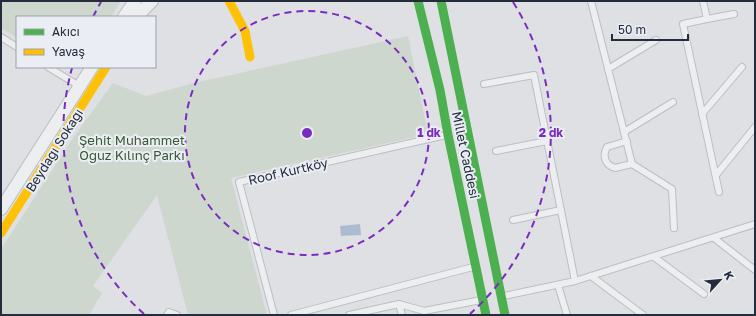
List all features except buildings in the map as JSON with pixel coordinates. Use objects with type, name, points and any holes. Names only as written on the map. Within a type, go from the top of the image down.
[{"type":"main road","points":[[229,1],[244,31],[250,57]]},
{"type":"main road","name":"Millet Caddesi","points":[[418,1],[440,90],[486,315]]},
{"type":"main road","name":"Millet Caddesi","points":[[446,2],[504,315]]},
{"type":"main road","name":"Beydağı Sokağı","points":[[1,233],[19,206],[85,90],[105,68]]},
{"type":"street","points":[[125,16],[135,1]]},
{"type":"street","points":[[139,16],[152,1]]},
{"type":"street","name":"Beydağı Sokağı","points":[[3,202],[85,90],[92,68]]},
{"type":"lane","points":[[591,1],[632,164],[672,189],[674,228]]},
{"type":"lane","points":[[703,1],[707,19]]},
{"type":"lane","points":[[719,192],[683,24],[734,14]]},
{"type":"lane","points":[[1,37],[16,46]]},
{"type":"lane","points":[[608,69],[656,40]]},
{"type":"lane","points":[[702,114],[742,67]]},
{"type":"lane","points":[[50,68],[85,90]]},
{"type":"lane","points":[[484,84],[534,75],[576,281]]},
{"type":"lane","points":[[624,132],[673,102]]},
{"type":"lane","points":[[716,175],[755,127]]},
{"type":"lane","name":"Roof Kurtköy","points":[[274,315],[239,182],[448,135]]},
{"type":"lane","points":[[626,140],[607,147],[604,155],[608,165],[614,168],[632,164]]},
{"type":"lane","points":[[496,151],[547,141]]},
{"type":"lane","points":[[3,202],[19,206]]},
{"type":"lane","points":[[513,220],[561,210]]},
{"type":"lane","points":[[501,297],[576,281],[755,224]]},
{"type":"lane","points":[[714,238],[755,270]]},
{"type":"lane","points":[[654,256],[704,294]]},
{"type":"lane","points":[[291,315],[476,266]]},
{"type":"lane","points":[[591,276],[643,315]]},
{"type":"lane","points":[[558,285],[567,315]]},
{"type":"lane","points":[[349,315],[399,304],[424,311],[483,299]]},
{"type":"lane","points":[[399,304],[402,315]]},
{"type":"lane","points":[[167,315],[169,312],[177,315]]},
{"type":"green space","points":[[1,1],[121,1],[112,16],[16,16],[16,37],[1,28]]},
{"type":"green space","name":"Şehit Muhammet Oğuz Kılınç Parkı","points":[[408,36],[428,134],[231,178],[267,315],[188,315],[157,195],[93,286],[102,293],[89,315],[1,315],[1,249],[75,135],[113,83],[146,96],[194,83]]},
{"type":"water","points":[[360,224],[361,235],[341,236],[340,226]]},
{"type":"traffic: fast","points":[[418,1],[440,90],[486,315]]},
{"type":"traffic: fast","points":[[441,1],[505,315]]},
{"type":"traffic: slow","points":[[229,1],[245,31],[250,57]]},
{"type":"traffic: slow","points":[[1,233],[105,68]]}]
